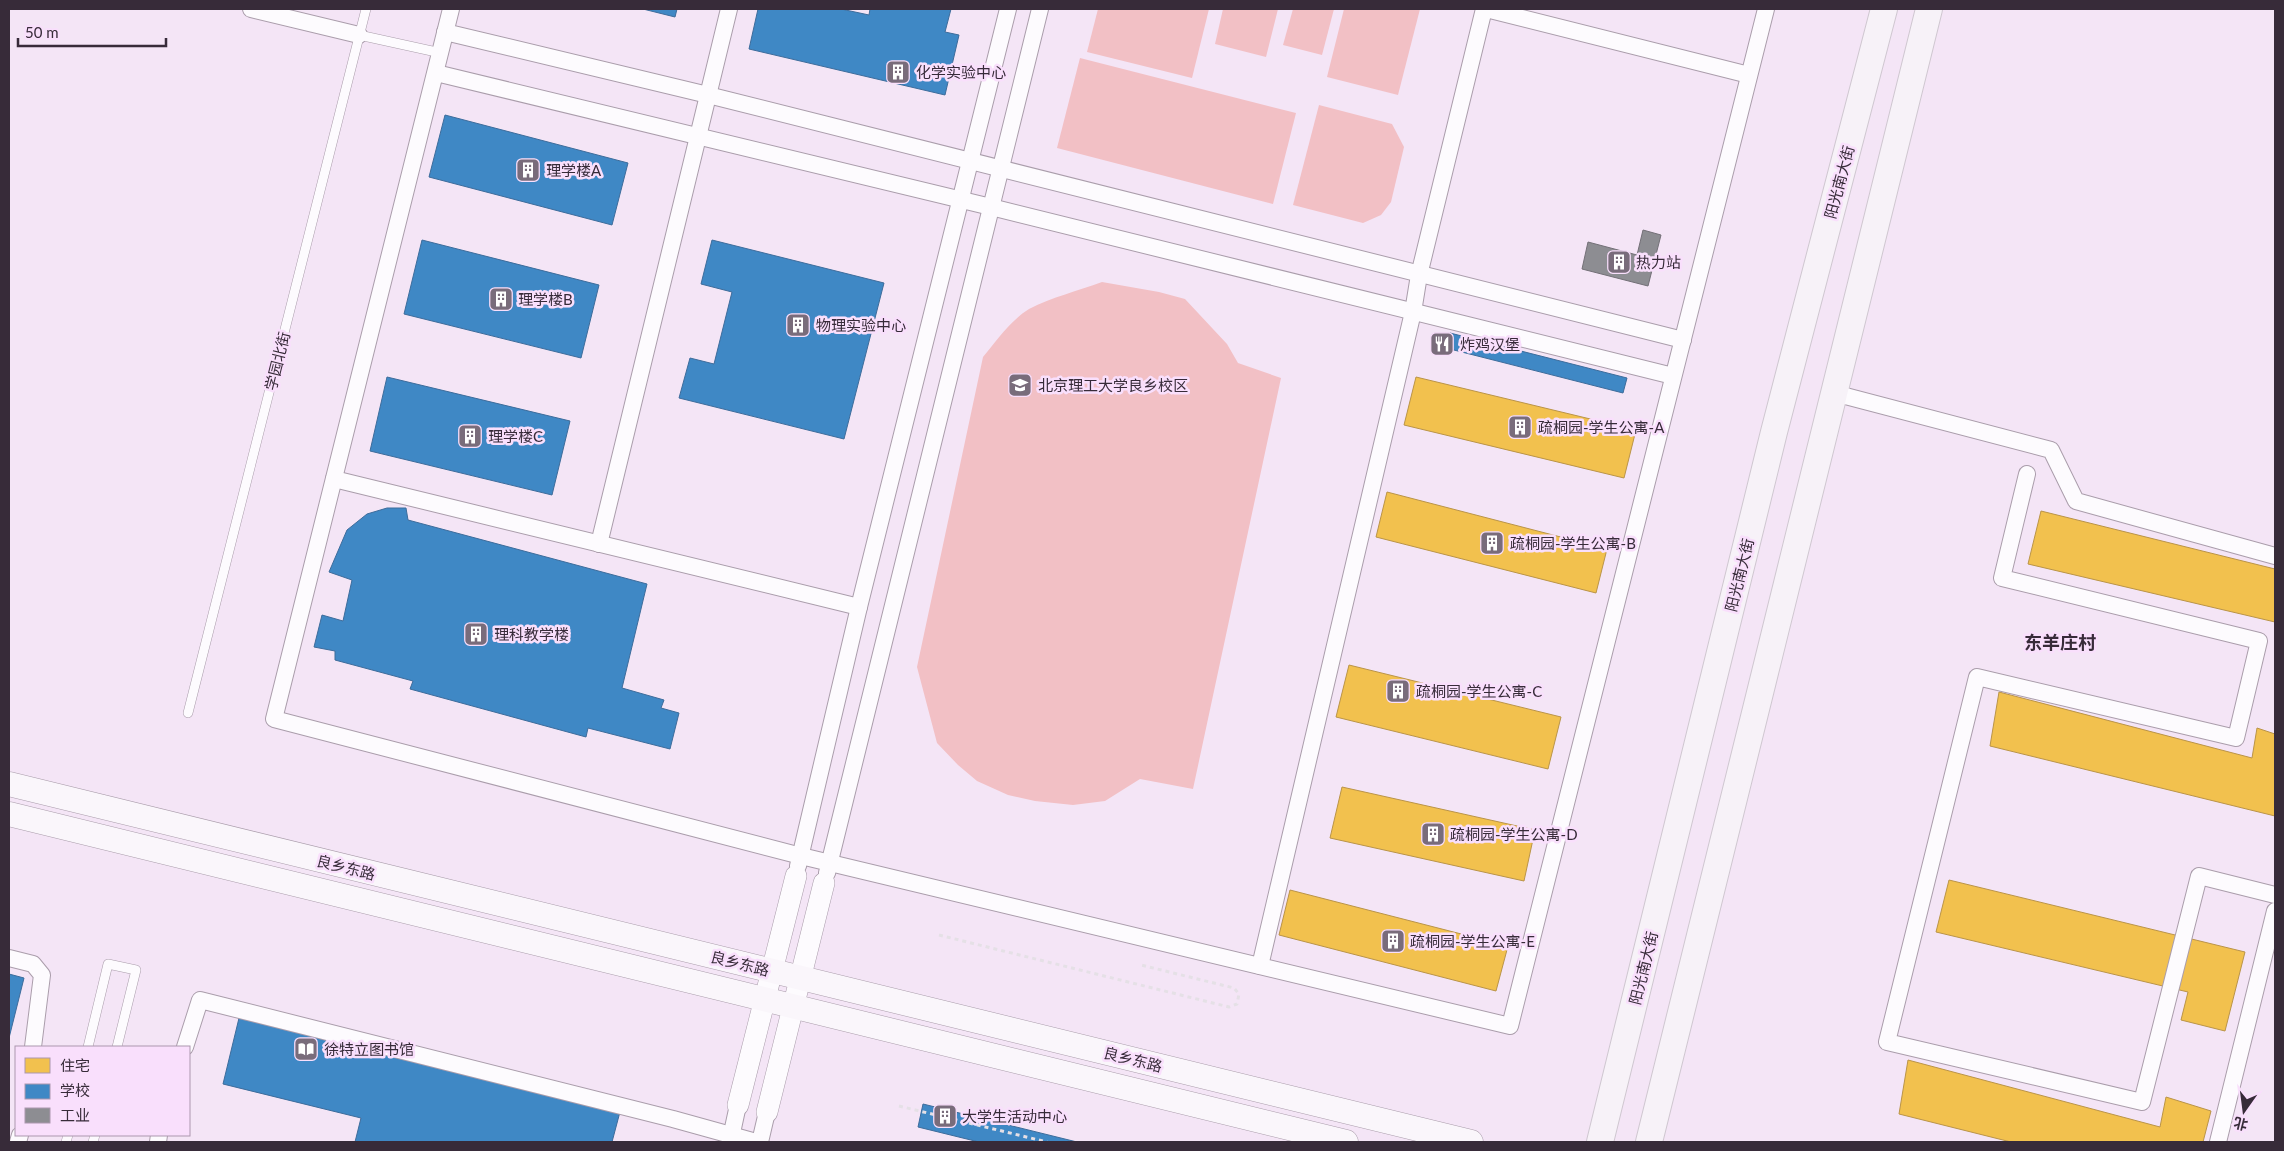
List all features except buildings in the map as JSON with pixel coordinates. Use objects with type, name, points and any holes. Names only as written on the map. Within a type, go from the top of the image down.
[{"type":"main road","name":"阳光南大街","points":[[1600,1142],[1774,432],[1884,9]]},
{"type":"main road","points":[[1649,1142],[1929,9]]},
{"type":"main road","name":"良乡东路","points":[[9,784],[1471,1142]]},
{"type":"main road","name":"良乡东路","points":[[9,814],[793,1008],[1346,1142]]},
{"type":"main road","points":[[155,850],[162,822]]},
{"type":"street","points":[[251,9],[296,14],[359,35]]},
{"type":"street","points":[[451,9],[274,719],[801,856],[1510,1026],[1766,9]]},
{"type":"street","points":[[599,544],[729,9]]},
{"type":"street","points":[[730,1139],[801,856],[859,608],[1008,9]]},
{"type":"street","points":[[760,1142],[1040,9]]},
{"type":"street","points":[[1260,966],[1413,312],[1419,274],[1485,9],[1749,75]]},
{"type":"street","points":[[445,32],[708,95],[1000,170],[1683,340]]},
{"type":"street","points":[[436,72],[960,199],[1673,376]]},
{"type":"street","points":[[1834,393],[2051,450],[2076,501],[2275,556]]},
{"type":"street","points":[[2027,474],[2002,578],[2259,641],[2236,738],[1977,677],[1887,1042],[2142,1102],[2199,876],[2275,895]]},
{"type":"street","points":[[334,479],[859,608]]},
{"type":"street","points":[[2218,1142],[2275,911]]},
{"type":"street","points":[[9,958],[33,964],[42,975],[33,1046]]},
{"type":"street","points":[[185,1046],[200,1000],[673,1119],[730,1139],[756,1142]]},
{"type":"lane","name":"学园北街","points":[[188,713],[366,9]]},
{"type":"lane","points":[[359,35],[441,53]]},
{"type":"lane","points":[[88,1046],[108,964],[136,970],[117,1046]]},
{"type":"path","points":[[939,935],[1230,1007],[1237,1004],[1240,994],[1234,988],[1141,965]]},
{"type":"path","points":[[900,1106],[1048,1142]]},
{"type":"shaded area","points":[[1098,9],[1209,9],[1192,78],[1087,52]]},
{"type":"shaded area","points":[[1223,9],[1278,9],[1266,57],[1215,44]]},
{"type":"shaded area","points":[[1293,9],[1334,9],[1322,55],[1283,45]]},
{"type":"shaded area","points":[[1344,9],[1420,9],[1398,95],[1327,77]]},
{"type":"shaded area","points":[[1080,58],[1296,113],[1273,204],[1057,148]]},
{"type":"shaded area","points":[[1319,105],[1392,124],[1404,147],[1391,202],[1381,215],[1363,223],[1293,205]]},
{"type":"shaded area","points":[[1102,282],[1159,292],[1185,299],[1227,344],[1238,363],[1281,378],[1193,789],[1140,779],[1105,801],[1073,805],[1035,801],[1008,795],[977,781],[958,765],[937,743],[917,667],[983,357],[1010,325],[1029,309]]},
{"type":"place","name":"化学实验中心","points":[[898,72]]},
{"type":"place","name":"理学楼A","points":[[528,170]]},
{"type":"place","name":"热力站","points":[[1619,262]]},
{"type":"place","name":"理学楼B","points":[[501,299]]},
{"type":"place","name":"物理实验中心","points":[[798,325]]},
{"type":"place","name":"炸鸡汉堡","points":[[1442,344]]},
{"type":"place","name":"北京理工大学良乡校区","points":[[1020,385]]},
{"type":"place","name":"疏桐园-学生公寓-A","points":[[1520,427]]},
{"type":"place","name":"理学楼C","points":[[470,436]]},
{"type":"place","name":"疏桐园-学生公寓-B","points":[[1492,543]]},
{"type":"place","name":"理科教学楼","points":[[476,634]]},
{"type":"place","name":"疏桐园-学生公寓-C","points":[[1398,691]]},
{"type":"place","name":"疏桐园-学生公寓-D","points":[[1433,834]]},
{"type":"place","name":"疏桐园-学生公寓-E","points":[[1393,941]]},
{"type":"place","name":"徐特立图书馆","points":[[306,1049]]},
{"type":"place","name":"大学生活动中心","points":[[945,1116]]},
{"type":"district","name":"东羊庄村","points":[[2060,642]]}]
